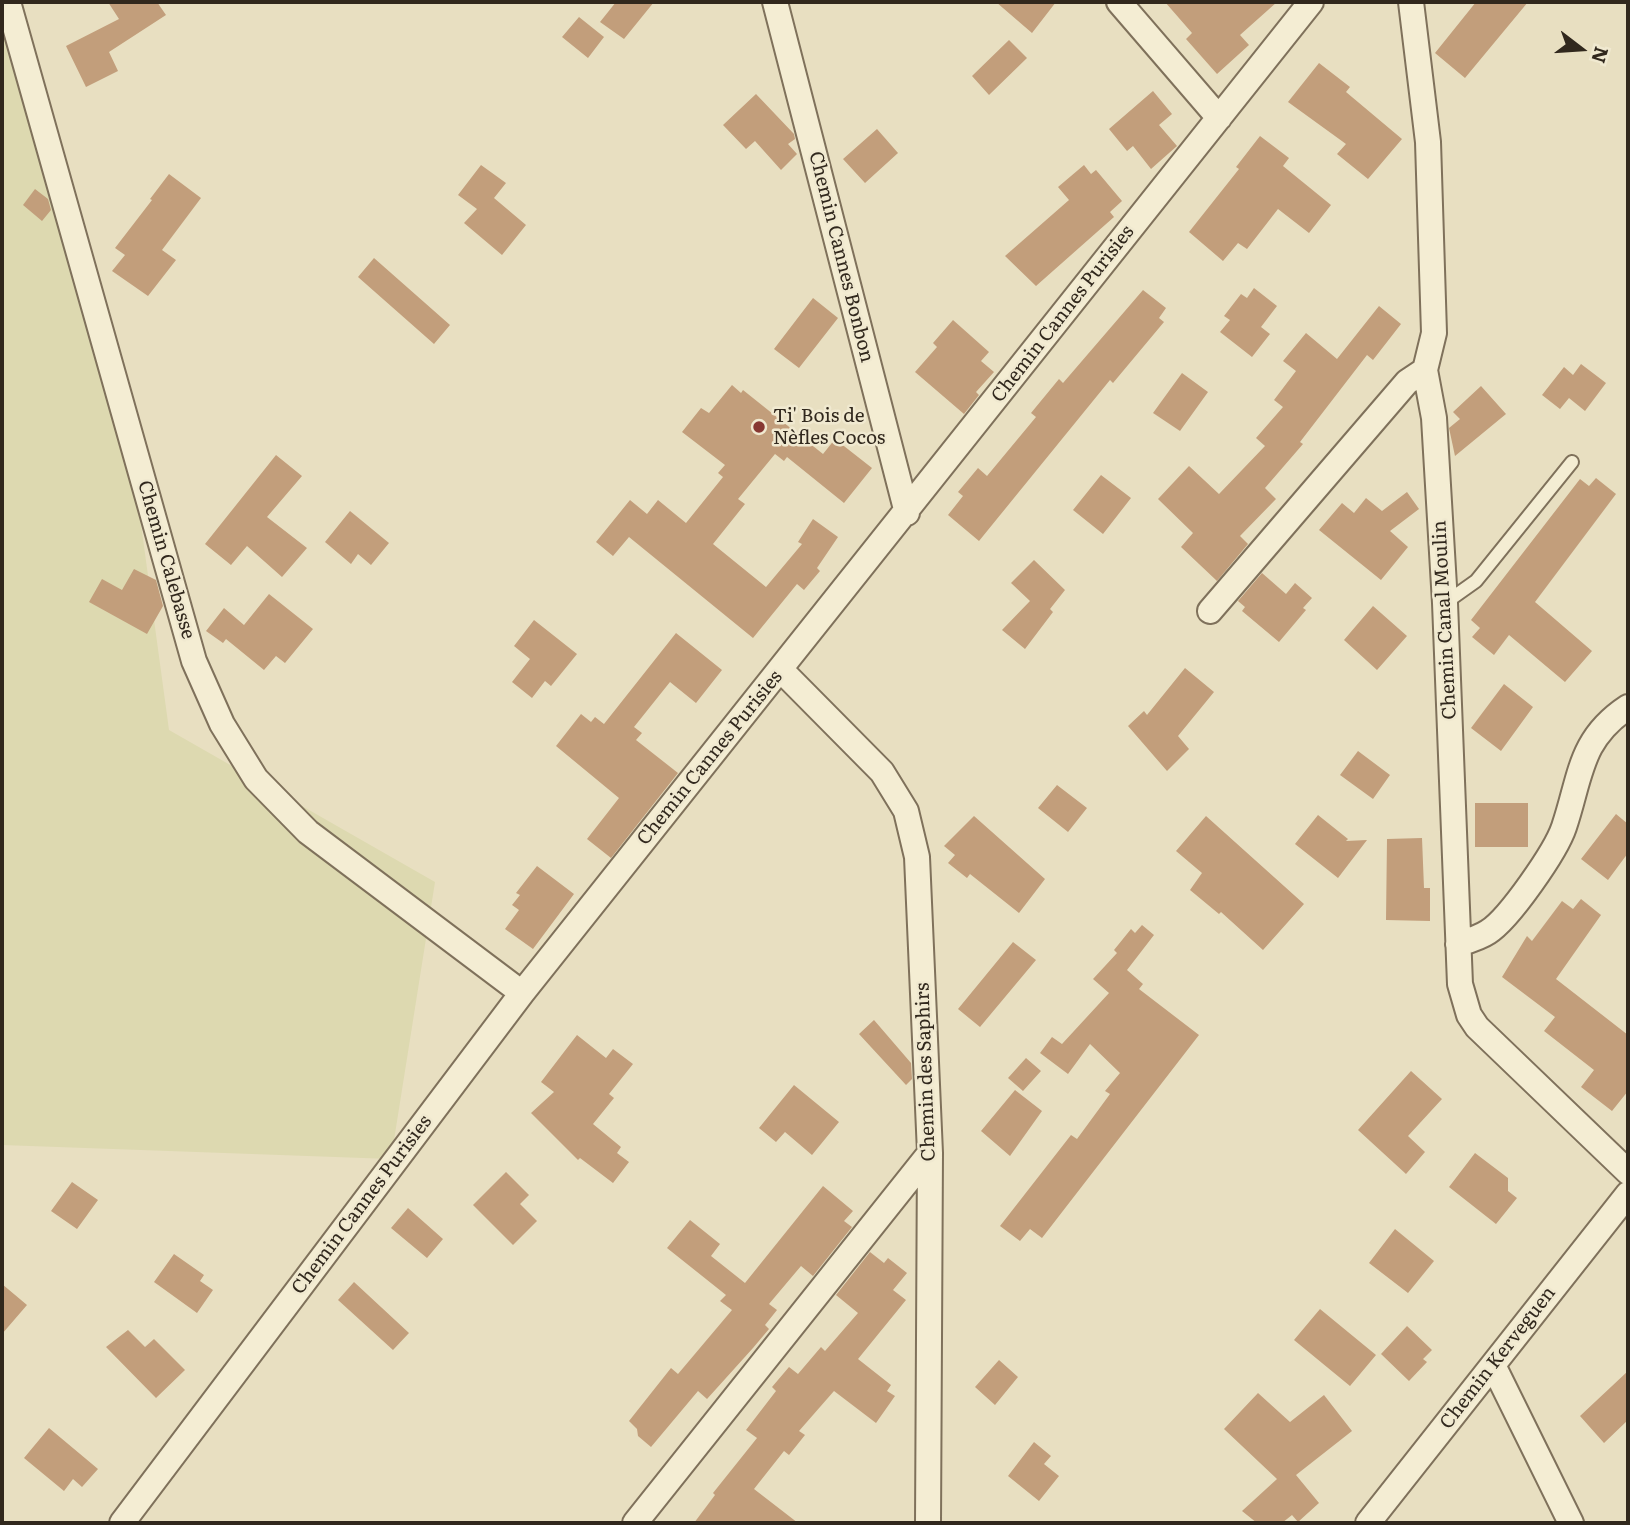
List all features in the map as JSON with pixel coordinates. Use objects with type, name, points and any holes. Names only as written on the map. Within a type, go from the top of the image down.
[{"type":"street","name":"Chemin Calebasse","points":[[8,2],[194,661],[222,724],[256,779],[307,832],[523,993]]},
{"type":"street","name":"Chemin Cannes Bonbon","points":[[775,2],[906,513]]},
{"type":"street","points":[[1119,2],[1219,118]]},
{"type":"street","name":"Chemin Cannes Purisies","points":[[122,1523],[523,993],[1311,2]]},
{"type":"street","name":"Chemin Canal Moulin","points":[[1411,2],[1429,155],[1434,333],[1425,370],[1434,418],[1445,603],[1460,984],[1469,1015],[1477,1027],[1628,1172]]},
{"type":"street","points":[[1210,611],[1406,382],[1425,370]]},
{"type":"street","name":"Chemin des Saphirs","points":[[781,670],[882,772],[906,811],[917,857],[930,1153],[928,1523]]},
{"type":"street","points":[[1458,944],[1490,931],[1553,852],[1563,829],[1584,756],[1597,734],[1628,707]]},
{"type":"street","points":[[635,1523],[930,1153]]},
{"type":"street","name":"Chemin Kerveguen","points":[[1368,1523],[1628,1194]]},
{"type":"street","points":[[1493,1365],[1571,1523]]},
{"type":"lane","points":[[1445,603],[1476,581],[1572,462]]},
{"type":"shaded area","points":[[2,21],[115,333],[169,730],[435,882],[391,1159],[2,1145]]},
{"type":"building","points":[[108,2],[157,2],[166,15],[109,52],[118,71],[86,87],[66,46],[119,19]]},
{"type":"building","points":[[616,2],[654,2],[624,39],[600,22]]},
{"type":"building","points":[[996,2],[1056,2],[1032,33]]},
{"type":"building","points":[[1165,2],[1277,2],[1240,35],[1249,45],[1217,74],[1186,39],[1192,33]]},
{"type":"building","points":[[1476,2],[1528,2],[1465,78],[1435,53]]},
{"type":"building","points":[[579,17],[604,37],[588,58],[562,37]]},
{"type":"building","points":[[1009,40],[1027,58],[989,95],[972,76]]},
{"type":"building","points":[[1319,63],[1350,87],[1346,92],[1402,139],[1368,179],[1337,154],[1346,144],[1288,102]]},
{"type":"building","points":[[1153,91],[1172,114],[1159,125],[1177,146],[1151,169],[1133,146],[1127,151],[1109,129]]},
{"type":"building","points":[[756,94],[794,134],[795,139],[788,144],[797,154],[781,170],[755,141],[746,149],[723,125]]},
{"type":"building","points":[[877,129],[898,153],[865,183],[843,159]]},
{"type":"building","points":[[1260,136],[1289,158],[1283,166],[1331,205],[1309,233],[1278,209],[1247,249],[1238,243],[1223,261],[1189,232],[1239,169],[1236,167]]},
{"type":"building","points":[[481,165],[506,183],[494,198],[526,225],[502,255],[464,223],[477,209],[458,195]]},
{"type":"building","points":[[1084,165],[1091,174],[1096,170],[1122,201],[1110,212],[1114,217],[1036,286],[1005,256],[1069,200],[1058,187]]},
{"type":"building","points":[[169,174],[201,198],[162,250],[176,260],[148,296],[112,271],[125,255],[115,248]]},
{"type":"building","points":[[35,189],[48,199],[51,210],[42,221],[23,205]]},
{"type":"building","points":[[374,258],[450,325],[434,344],[358,277]]},
{"type":"building","points":[[1254,288],[1277,306],[1261,327],[1270,334],[1252,357],[1220,332],[1230,320],[1224,316],[1241,294],[1247,298]]},
{"type":"building","points":[[1143,290],[1166,308],[1159,318],[1164,322],[1113,383],[1110,380],[979,541],[948,515],[963,496],[958,492],[978,468],[987,476],[1036,417],[1031,413],[1059,379],[1063,383]]},
{"type":"building","points":[[813,298],[838,318],[799,368],[774,349]]},
{"type":"building","points":[[1379,306],[1401,324],[1373,360],[1367,355],[1300,442],[1303,444],[1265,488],[1276,499],[1240,536],[1248,544],[1217,581],[1181,547],[1193,533],[1158,499],[1189,466],[1219,494],[1265,446],[1256,438],[1283,407],[1274,400],[1296,371],[1283,361],[1306,333],[1337,359]]},
{"type":"building","points":[[953,320],[989,352],[981,361],[994,372],[976,392],[979,395],[964,414],[915,372],[937,347],[933,343]]},
{"type":"building","points":[[1581,364],[1606,383],[1585,411],[1569,398],[1560,409],[1542,395],[1564,367],[1573,375]]},
{"type":"building","points":[[1182,373],[1208,392],[1180,431],[1153,413]]},
{"type":"building","points":[[732,385],[741,393],[743,390],[823,454],[835,439],[872,468],[844,503],[787,457],[784,461],[775,454],[738,499],[745,504],[713,544],[766,587],[802,544],[798,542],[813,519],[838,537],[817,568],[820,571],[804,590],[797,584],[753,638],[629,537],[613,556],[596,542],[630,500],[647,514],[658,500],[686,523],[723,477],[718,473],[725,465],[682,432],[701,408],[709,413]]},
{"type":"building","points":[[1481,386],[1506,414],[1455,456],[1449,428],[1460,419],[1453,412]]},
{"type":"building","points":[[276,455],[302,476],[267,517],[307,548],[282,577],[247,546],[231,565],[205,544]]},
{"type":"building","points":[[1101,475],[1131,498],[1103,534],[1073,510]]},
{"type":"building","points":[[1596,478],[1616,494],[1535,602],[1592,651],[1565,682],[1509,635],[1494,655],[1472,637],[1480,628],[1471,620],[1580,479],[1589,486]]},
{"type":"building","points":[[1407,492],[1419,509],[1390,531],[1408,547],[1381,580],[1319,530],[1342,503],[1354,513],[1366,498],[1382,511]]},
{"type":"building","points":[[350,511],[389,543],[371,565],[358,554],[351,564],[325,542]]},
{"type":"building","points":[[1034,560],[1065,590],[1050,609],[1053,612],[1025,649],[1002,630],[1030,601],[1011,583]]},
{"type":"building","points":[[134,569],[156,580],[163,606],[147,634],[89,602],[102,579],[122,590]]},
{"type":"building","points":[[1262,573],[1286,594],[1295,583],[1312,598],[1303,608],[1306,610],[1279,642],[1242,611],[1245,607],[1238,601]]},
{"type":"building","points":[[269,594],[313,629],[285,663],[276,656],[264,670],[226,639],[223,643],[206,631],[224,608],[244,625]]},
{"type":"building","points":[[1373,606],[1407,636],[1377,670],[1344,640]]},
{"type":"building","points":[[534,620],[577,654],[551,686],[545,681],[532,698],[512,682],[530,659],[514,646]]},
{"type":"building","points":[[676,633],[722,670],[696,703],[670,682],[634,727],[642,733],[636,740],[678,773],[611,858],[587,839],[619,798],[556,746],[581,714],[591,722],[595,717],[604,724]]},
{"type":"building","points":[[1185,668],[1214,692],[1178,736],[1189,749],[1167,771],[1128,726],[1144,711],[1147,715]]},
{"type":"building","points":[[1504,684],[1533,707],[1501,751],[1471,728]]},
{"type":"building","points":[[1358,751],[1390,775],[1373,799],[1340,775]]},
{"type":"building","points":[[1057,785],[1087,808],[1068,832],[1038,808]]},
{"type":"building","points":[[1475,803],[1528,803],[1528,847],[1475,847]]},
{"type":"building","points":[[1616,814],[1628,824],[1628,853],[1608,880],[1581,859]]},
{"type":"building","points":[[1318,815],[1348,839],[1346,841],[1367,840],[1338,878],[1295,844]]},
{"type":"building","points":[[974,816],[1045,879],[1019,913],[970,874],[967,878],[948,863],[955,855],[944,846]]},
{"type":"building","points":[[1206,816],[1304,904],[1263,950],[1221,912],[1219,914],[1190,890],[1202,873],[1176,851]]},
{"type":"building","points":[[1422,838],[1424,888],[1430,888],[1430,921],[1386,920],[1387,839]]},
{"type":"building","points":[[537,866],[574,894],[533,949],[505,929],[519,910],[512,905],[520,895],[516,893]]},
{"type":"building","points":[[1581,899],[1601,915],[1556,979],[1628,1035],[1628,1091],[1612,1111],[1581,1087],[1594,1070],[1544,1031],[1555,1017],[1502,977],[1527,936],[1532,941],[1562,901],[1573,909]]},
{"type":"building","points":[[1142,925],[1154,935],[1127,970],[1143,984],[1139,989],[1199,1035],[1042,1238],[1030,1229],[1020,1241],[1000,1226],[1071,1135],[1077,1139],[1110,1094],[1105,1091],[1120,1073],[1090,1044],[1068,1074],[1040,1053],[1052,1037],[1062,1044],[1109,993],[1093,979],[1117,953],[1114,950],[1131,929],[1135,933]]},
{"type":"building","points":[[1013,942],[1036,960],[980,1027],[958,1009]]},
{"type":"building","points":[[874,1020],[911,1063],[912,1079],[906,1085],[859,1034]]},
{"type":"building","points":[[577,1035],[606,1058],[613,1049],[633,1064],[609,1094],[614,1098],[593,1124],[621,1147],[617,1153],[629,1162],[613,1183],[580,1158],[578,1160],[531,1113],[554,1092],[541,1082]]},
{"type":"building","points":[[1026,1058],[1041,1071],[1023,1091],[1008,1078]]},
{"type":"building","points":[[1411,1071],[1442,1099],[1408,1136],[1425,1152],[1406,1174],[1358,1130]]},
{"type":"building","points":[[794,1085],[839,1122],[812,1155],[785,1132],[776,1142],[759,1128]]},
{"type":"building","points":[[1015,1090],[1042,1111],[1010,1156],[981,1131]]},
{"type":"building","points":[[1475,1153],[1508,1178],[1508,1191],[1517,1198],[1496,1224],[1449,1187]]},
{"type":"building","points":[[506,1172],[529,1195],[520,1204],[537,1221],[513,1245],[473,1205]]},
{"type":"building","points":[[72,1182],[98,1200],[77,1229],[51,1211]]},
{"type":"building","points":[[823,1186],[853,1211],[844,1221],[852,1227],[813,1276],[801,1266],[769,1304],[777,1310],[765,1325],[769,1329],[707,1399],[698,1391],[651,1447],[638,1436],[637,1429],[629,1421],[671,1368],[678,1374],[732,1310],[720,1301],[726,1295],[667,1248],[690,1220],[720,1244],[711,1256],[745,1283]]},
{"type":"building","points":[[408,1208],[443,1239],[427,1258],[391,1228]]},
{"type":"building","points":[[1395,1229],[1434,1261],[1408,1293],[1369,1263]]},
{"type":"building","points":[[870,1252],[884,1263],[888,1258],[907,1273],[893,1290],[906,1300],[858,1359],[891,1385],[887,1391],[895,1396],[876,1423],[834,1391],[799,1431],[805,1435],[789,1455],[784,1451],[754,1489],[798,1523],[694,1523],[715,1495],[713,1493],[757,1438],[746,1430],[776,1391],[772,1387],[789,1367],[798,1374],[821,1347],[825,1351],[858,1313],[836,1295]]},
{"type":"building","points":[[174,1254],[204,1275],[200,1281],[213,1290],[197,1313],[154,1282]]},
{"type":"building","points":[[354,1282],[409,1333],[393,1350],[338,1300]]},
{"type":"building","points":[[2,1284],[27,1305],[2,1334]]},
{"type":"building","points":[[1320,1309],[1376,1355],[1350,1386],[1294,1340]]},
{"type":"building","points":[[1407,1326],[1432,1350],[1423,1359],[1427,1362],[1409,1381],[1381,1354]]},
{"type":"building","points":[[128,1330],[145,1347],[154,1339],[185,1370],[156,1398],[106,1347]]},
{"type":"building","points":[[999,1360],[1018,1377],[995,1405],[975,1387]]},
{"type":"building","points":[[1628,1371],[1628,1420],[1604,1443],[1580,1416]]},
{"type":"building","points":[[1258,1393],[1290,1422],[1324,1395],[1352,1431],[1296,1475],[1319,1503],[1298,1522],[1292,1515],[1282,1523],[1257,1523],[1242,1511],[1277,1479],[1224,1429]]},
{"type":"building","points":[[49,1428],[98,1469],[82,1487],[73,1479],[64,1491],[24,1458]]},
{"type":"building","points":[[1034,1442],[1051,1456],[1044,1464],[1059,1476],[1039,1501],[1008,1476]]},
{"type":"place","name":"Ti' Bois de Nèfles Cocos","points":[[759,427]]}]
